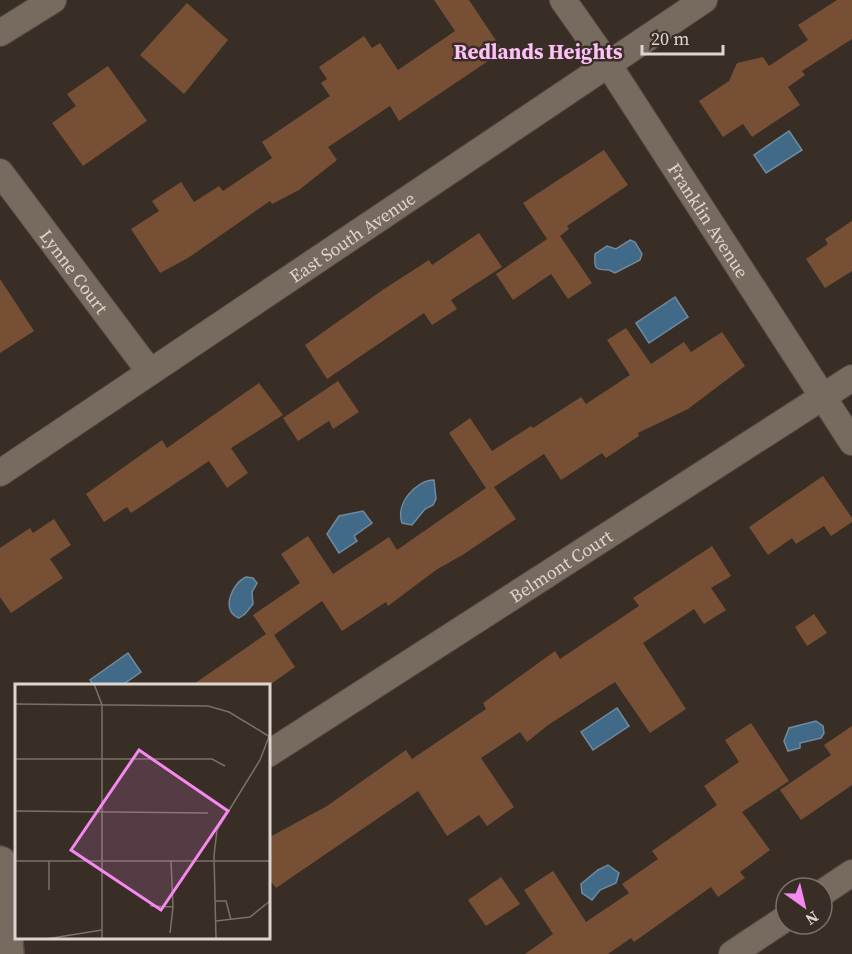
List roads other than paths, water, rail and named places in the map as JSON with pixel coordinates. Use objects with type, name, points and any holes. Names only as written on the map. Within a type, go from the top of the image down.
[{"type":"street","points":[[0,33],[53,0]]},
{"type":"street","name":"Franklin Avenue","points":[[563,0],[608,64],[852,442]]},
{"type":"street","name":"East South Avenue","points":[[0,473],[704,0]]},
{"type":"street","name":"Lynne Court","points":[[0,172],[150,372]]},
{"type":"street","name":"Belmont Court","points":[[270,753],[852,378]]},
{"type":"street","points":[[0,863],[7,954]]},
{"type":"street","points":[[834,885],[852,873]]},
{"type":"street","points":[[732,954],[774,926]]},
{"type":"water","points":[[789,131],[802,150],[766,173],[754,155]]},
{"type":"water","points":[[630,240],[635,242],[642,254],[640,260],[615,273],[596,268],[595,254],[607,246],[616,249]]},
{"type":"water","points":[[675,297],[688,317],[649,343],[636,323]]},
{"type":"water","points":[[434,480],[436,499],[433,505],[425,509],[412,525],[402,523],[402,508],[409,494],[420,484]]},
{"type":"water","points":[[363,511],[372,523],[354,536],[357,541],[339,553],[327,534],[339,516]]},
{"type":"water","points":[[246,577],[253,578],[257,583],[252,592],[253,604],[239,618],[230,609],[230,597],[236,585]]},
{"type":"water","points":[[128,653],[141,672],[123,684],[93,684],[90,680]]},
{"type":"water","points":[[617,708],[629,726],[593,750],[581,732]]},
{"type":"water","points":[[816,721],[823,726],[824,733],[821,738],[800,743],[800,748],[788,751],[784,741],[789,728]]},
{"type":"water","points":[[608,865],[619,873],[616,883],[600,890],[592,900],[582,893],[581,884]]},
{"type":"district","name":"Redlands Heights","points":[[538,51]]}]
